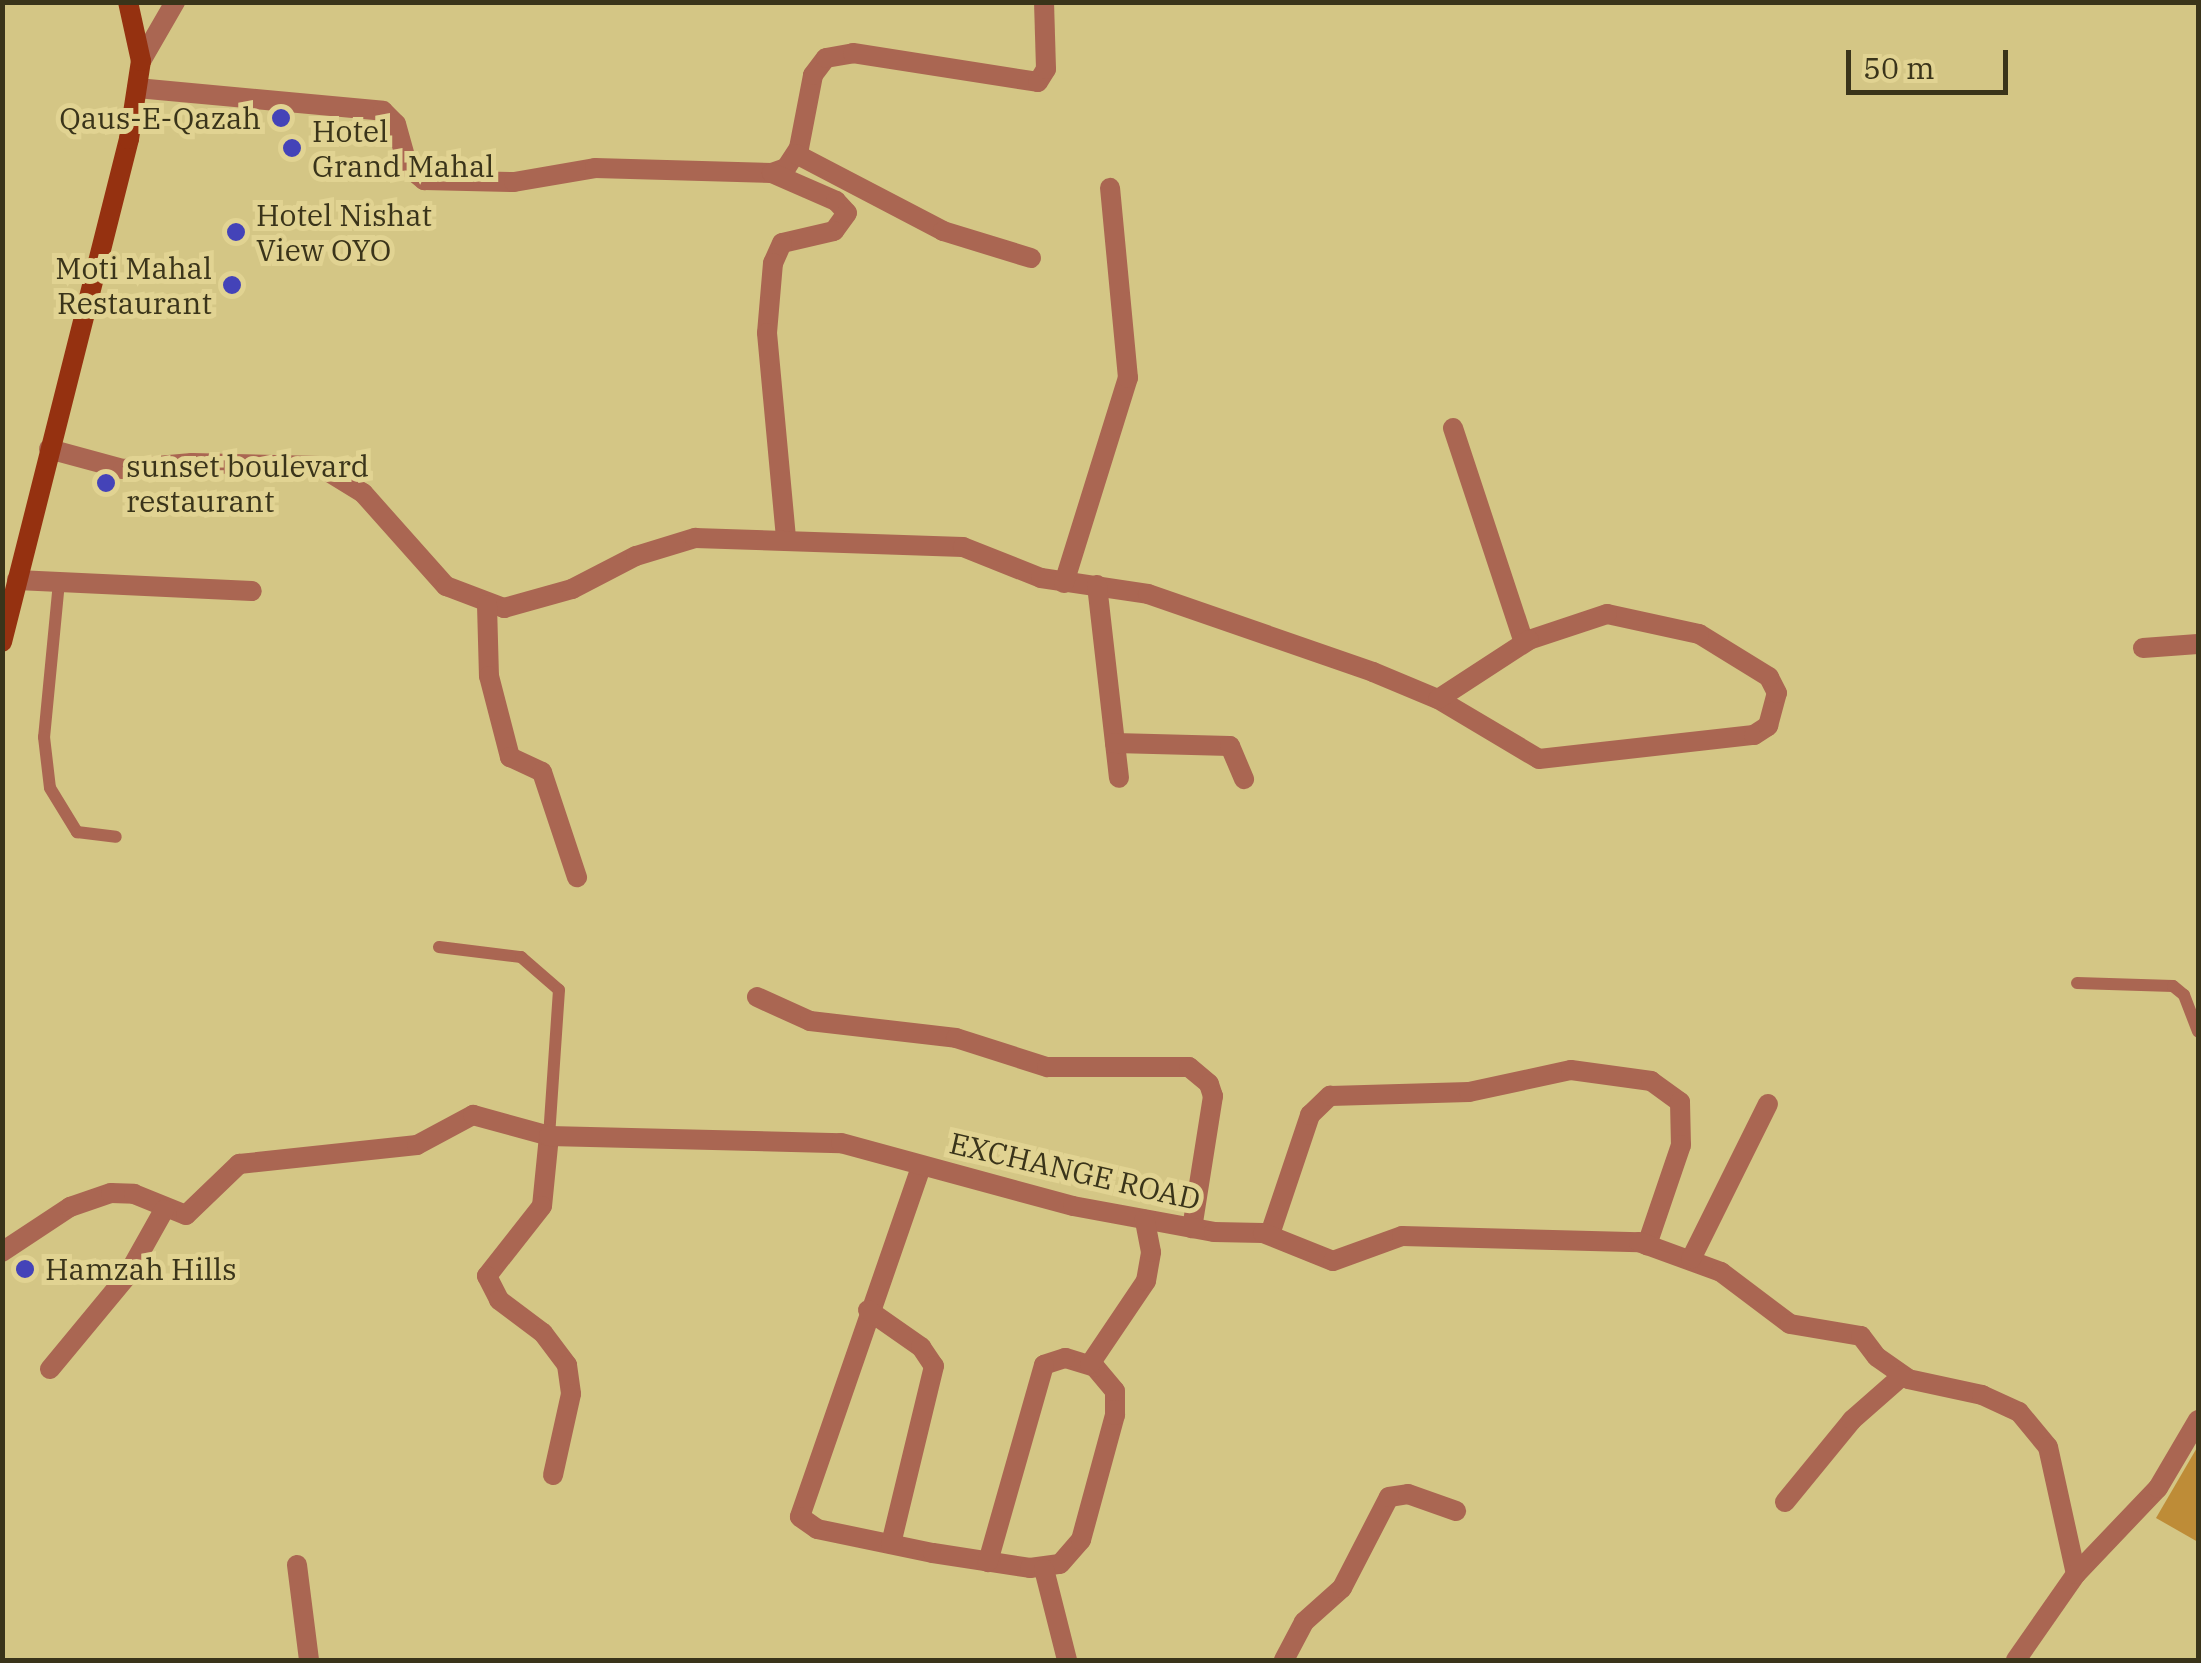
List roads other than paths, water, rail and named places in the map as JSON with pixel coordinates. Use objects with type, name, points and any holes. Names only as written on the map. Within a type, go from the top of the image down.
[{"type":"main road","points":[[2,642],[49,449],[108,239],[141,60],[128,2]]},
{"type":"street","points":[[141,60],[175,2]]},
{"type":"street","points":[[772,173],[796,154],[812,75],[826,58],[853,53],[1038,82],[1046,69],[1044,2]]},
{"type":"street","points":[[137,88],[383,111],[396,124],[408,168],[424,180],[514,182],[596,168],[772,173],[836,201],[847,213],[834,231],[782,243],[773,263],[766,333],[786,536]]},
{"type":"street","points":[[796,154],[943,231],[1031,258]]},
{"type":"street","points":[[1064,583],[1128,378],[1110,188]]},
{"type":"street","points":[[1453,428],[1524,643]]},
{"type":"street","points":[[49,449],[123,469],[192,462],[319,466],[363,493],[446,586],[488,605],[520,606],[680,542],[786,536],[963,547],[1064,583],[1096,585],[1172,602],[1438,699],[1538,759],[1754,735],[1770,723],[1774,682],[1687,629],[1592,614],[1524,643],[1438,699]]},
{"type":"street","points":[[18,580],[252,591]]},
{"type":"street","points":[[1096,585],[1118,778]]},
{"type":"street","points":[[488,605],[489,676],[510,757],[542,772],[578,877]]},
{"type":"street","points":[[2143,648],[2198,644]]},
{"type":"street","points":[[1114,743],[1230,746],[1244,779]]},
{"type":"street","points":[[757,997],[810,1021],[956,1038],[1048,1067],[1189,1067],[1210,1084],[1213,1096],[1192,1228]]},
{"type":"street","points":[[1270,1234],[1310,1115],[1330,1096],[1469,1092],[1570,1070],[1651,1082],[1680,1102],[1681,1144],[1648,1245]]},
{"type":"street","points":[[1691,1259],[1768,1104]]},
{"type":"street","name":"EXCHANGE ROAD","points":[[164,1210],[194,1211],[222,1174],[239,1164],[418,1145],[473,1114],[549,1136],[820,1141],[1145,1220],[1270,1234],[1333,1261],[1402,1236],[1510,1242],[1602,1238],[1648,1245],[1691,1259],[1740,1283],[1790,1324],[1861,1336],[1902,1376]]},
{"type":"street","points":[[549,1136],[542,1206],[487,1276],[499,1300],[543,1333],[567,1365],[570,1394],[553,1475]]},
{"type":"street","points":[[921,1167],[868,1310],[800,1516],[817,1529],[988,1562],[1044,1568],[1070,1558],[1082,1540],[1116,1416],[1115,1390],[1090,1364],[1066,1358],[1044,1364],[988,1562]]},
{"type":"street","points":[[2,1252],[70,1207],[111,1193],[134,1194],[164,1210],[127,1276],[50,1369]]},
{"type":"street","points":[[1090,1364],[1146,1281],[1151,1252],[1145,1220]]},
{"type":"street","points":[[868,1310],[931,1356],[935,1374],[891,1544]]},
{"type":"street","points":[[1785,1502],[1852,1420],[1902,1376],[1982,1395],[2031,1422],[2052,1461],[2076,1574]]},
{"type":"street","points":[[2016,1660],[2076,1574],[2131,1524],[2198,1420]]},
{"type":"street","points":[[1284,1660],[1304,1622],[1342,1588],[1388,1496],[1408,1494],[1456,1511]]},
{"type":"street","points":[[297,1565],[309,1660]]},
{"type":"street","points":[[1044,1568],[1067,1660]]},
{"type":"lane","points":[[59,582],[44,737],[50,788],[76,832],[116,837]]},
{"type":"lane","points":[[439,947],[520,957],[559,990],[549,1136]]},
{"type":"lane","points":[[2077,983],[2173,986],[2184,995],[2198,1031]]},
{"type":"place","name":"Qaus-E-Qazah","points":[[281,118]]},
{"type":"place","name":"Hotel Grand Mahal","points":[[292,148]]},
{"type":"place","name":"Hotel Nishat View OYO","points":[[236,232]]},
{"type":"place","name":"Moti Mahal Restaurant","points":[[232,285]]},
{"type":"place","name":"sunset boulevard restaurant","points":[[106,483]]},
{"type":"place","name":"Hamzah Hills","points":[[25,1269]]}]
